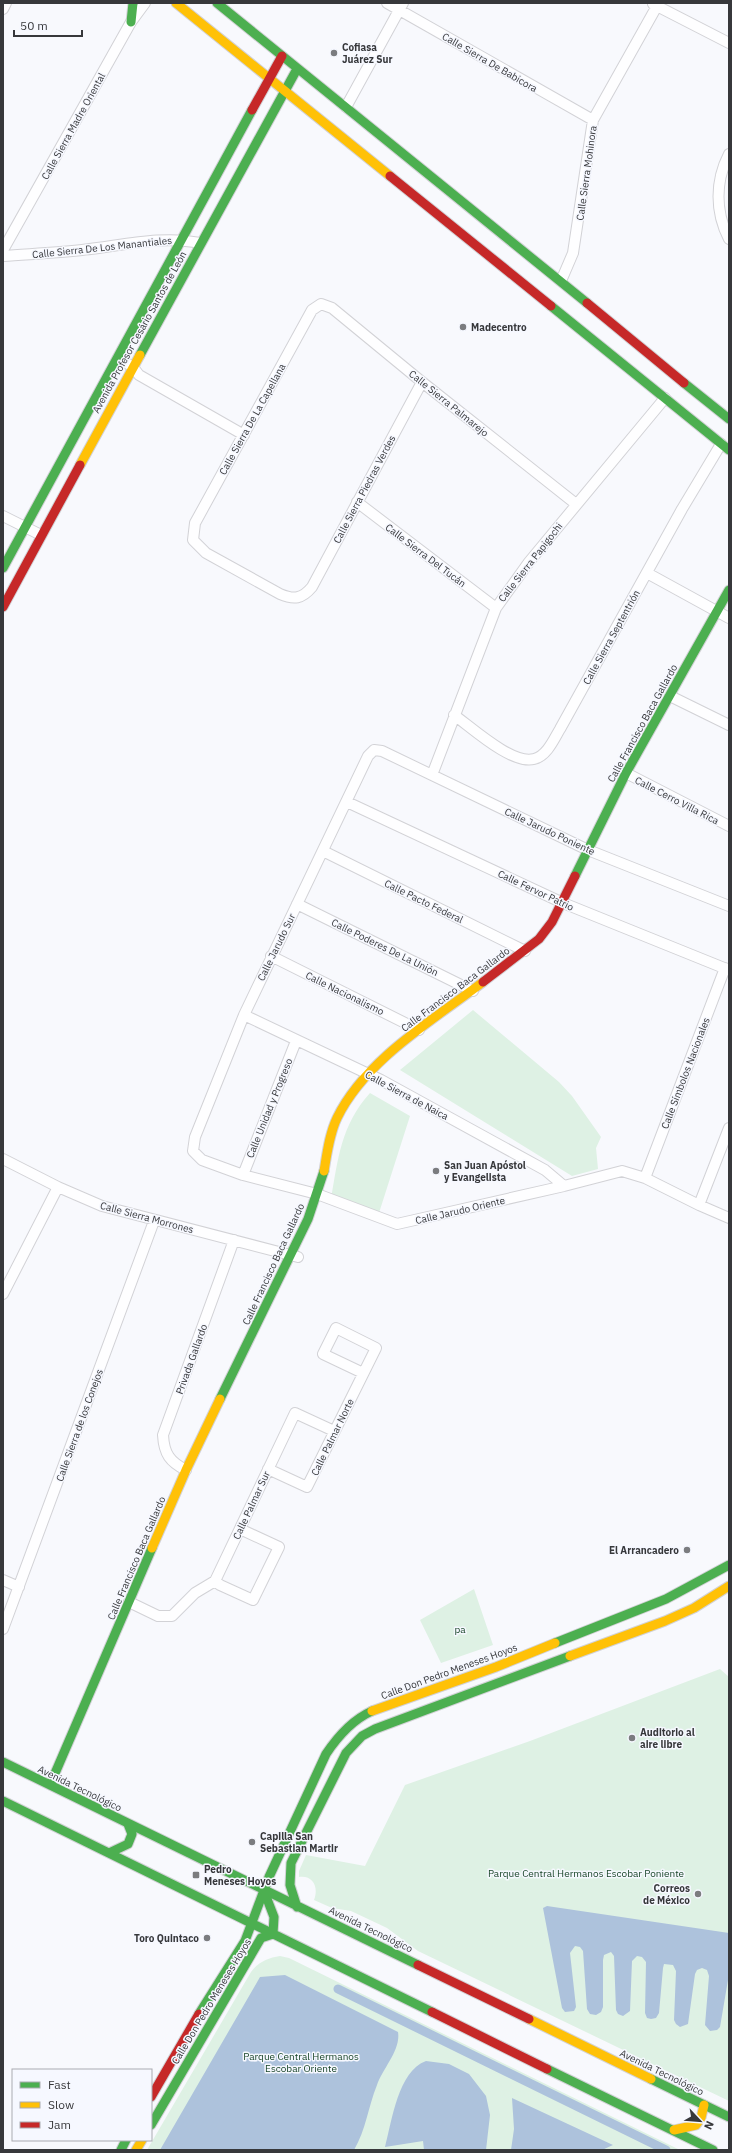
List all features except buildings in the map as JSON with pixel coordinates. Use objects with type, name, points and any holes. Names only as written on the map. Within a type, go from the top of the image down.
[{"type":"street","points":[[3,9],[6,3]]},
{"type":"street","points":[[131,22],[132,3]]},
{"type":"street","name":"Calle Sierra Madre Oriental","points":[[3,250],[131,22],[145,3]]},
{"type":"street","points":[[176,3],[725,447]]},
{"type":"street","points":[[217,3],[729,419]]},
{"type":"street","name":"Calle Sierra De Babicora","points":[[388,3],[401,6],[593,120]]},
{"type":"street","points":[[654,5],[729,43]]},
{"type":"street","name":"Calle Sierra Mohinora","points":[[561,281],[574,253],[593,120],[654,5]]},
{"type":"street","points":[[346,107],[401,6]]},
{"type":"street","name":"Avenida Profesor Cesário Santos de León","points":[[3,568],[282,56]]},
{"type":"street","name":"Avenida Profesor Cesário Santos de León","points":[[3,607],[224,199],[284,90],[298,69]]},
{"type":"street","points":[[729,154],[724,163],[718,192],[719,216],[729,239]]},
{"type":"street","points":[[209,191],[224,199]]},
{"type":"street","name":"Calle Sierra De Los Manantiales","points":[[3,256],[82,251],[182,240],[200,244]]},
{"type":"street","name":"Calle Sierra Palmarejo","points":[[321,304],[332,308],[422,382],[576,504]]},
{"type":"street","name":"Calle Sierra De La Capellana","points":[[305,595],[291,599],[280,594],[206,553],[193,540],[195,523],[312,310],[321,304]]},
{"type":"street","points":[[118,358],[133,367],[139,375],[244,435]]},
{"type":"street","name":"Calle Sierra Piedras Verdes","points":[[305,595],[312,587],[422,382]]},
{"type":"street","name":"Calle Sierra Papigochi","points":[[432,775],[496,608],[529,562],[665,398]]},
{"type":"street","name":"Calle Sierra Septentrión","points":[[454,715],[497,747],[523,759],[534,759],[543,754],[550,745],[682,509],[725,447]]},
{"type":"street","name":"Calle Sierra Del Tucán","points":[[357,502],[496,608]]},
{"type":"street","points":[[3,516],[41,535]]},
{"type":"street","points":[[647,572],[729,618]]},
{"type":"street","name":"Calle Francisco Baca Gallardo","points":[[50,1785],[186,1470],[294,1256],[317,1194],[331,1133],[337,1118],[354,1088],[419,1030],[539,939],[563,903],[626,773],[729,590]]},
{"type":"street","points":[[670,696],[729,725]]},
{"type":"street","name":"Calle Jarudo Poniente","points":[[374,750],[382,751],[588,850],[729,906]]},
{"type":"street","name":"Calle Jarudo Sur","points":[[193,1151],[195,1137],[244,1015],[368,756],[374,750]]},
{"type":"street","name":"Calle Cerro Villa Rica","points":[[626,773],[729,826]]},
{"type":"street","name":"Calle Fervor Patrio","points":[[347,802],[563,903],[727,969]]},
{"type":"street","name":"Calle Pacto Federal","points":[[323,851],[525,951]]},
{"type":"street","name":"Calle Poderes De La Unión","points":[[297,904],[472,990]]},
{"type":"street","name":"Calle Nacionalismo","points":[[271,956],[419,1030]]},
{"type":"street","name":"Calle Símbolos Nacionales","points":[[645,1178],[727,969]]},
{"type":"street","name":"Calle Sierra de Naica","points":[[244,1015],[368,1074],[545,1170],[564,1186]]},
{"type":"street","name":"Calle Unidad y Progreso","points":[[243,1174],[296,1041]]},
{"type":"street","points":[[699,1205],[724,1154],[729,1128]]},
{"type":"street","name":"Calle Jarudo Oriente","points":[[193,1151],[202,1160],[243,1174],[317,1194],[397,1224],[564,1186],[622,1171],[645,1178],[729,1218]]},
{"type":"street","name":"Calle Sierra Morrones","points":[[3,1158],[58,1187],[102,1206],[154,1221],[294,1256]]},
{"type":"street","points":[[3,1294],[58,1187]]},
{"type":"street","name":"Calle Sierra de los Conejos","points":[[3,1629],[154,1221]]},
{"type":"street","name":"Privada Gallardo","points":[[186,1470],[173,1464],[165,1450],[163,1435],[234,1240]]},
{"type":"street","name":"Calle Palmar Norte","points":[[268,1469],[307,1487],[376,1348],[336,1328],[323,1354],[363,1373]]},
{"type":"street","name":"Calle Palmar Sur","points":[[215,1581],[295,1413],[334,1431]]},
{"type":"street","points":[[130,1599],[158,1616],[168,1616],[176,1614],[195,1593],[215,1581],[220,1585],[253,1600],[279,1547],[240,1529]]},
{"type":"street","name":"Calle Don Pedro Meneses Hoyos","points":[[152,2095],[208,1998],[245,1941],[264,1891],[326,1754],[338,1736],[348,1726],[360,1716],[393,1702],[496,1667],[666,1599],[729,1565]]},
{"type":"street","points":[[3,1580],[19,1587]]},
{"type":"street","points":[[297,1906],[290,1892],[288,1875],[291,1863],[340,1762],[352,1745],[362,1736],[375,1729],[665,1621],[694,1608],[729,1586]]},
{"type":"street","points":[[595,1627],[601,1644]]},
{"type":"street","name":"Avenida Tecnológico","points":[[3,1762],[264,1891],[729,2117]]},
{"type":"street","points":[[3,1801],[713,2150]]},
{"type":"street","points":[[109,1853],[128,1844],[132,1834],[128,1824]]},
{"type":"street","points":[[264,1891],[275,1920],[276,1927],[273,1934]]},
{"type":"street","name":"Calle Don Pedro Meneses Hoyos","points":[[152,2123],[261,1938],[273,1934]]},
{"type":"street","points":[[169,2065],[182,2072]]},
{"type":"street","points":[[674,2130],[696,2126],[701,2122],[704,2104]]},
{"type":"street","points":[[121,2150],[126,2141]]},
{"type":"street","points":[[136,2150],[141,2141]]},
{"type":"green space","points":[[473,1010],[559,1082],[572,1096],[601,1137],[596,1148],[598,1169],[572,1176],[400,1070]]},
{"type":"green space","points":[[370,1093],[410,1116],[378,1216],[331,1199],[342,1143],[353,1117],[360,1105]]},
{"type":"green space","name":"pa","points":[[474,1589],[493,1645],[441,1663],[420,1620]]},
{"type":"green space","name":"Parque Central Hermanos Escobar Poniente","points":[[720,1669],[729,1677],[729,2101],[418,1951],[387,1928],[351,1911],[332,1908],[314,1900],[316,1891],[314,1883],[308,1878],[299,1877],[299,1871],[306,1855],[365,1866],[405,1785],[530,1741]]},
{"type":"green space","name":"Parque Central Hermanos Escobar Oriente","points":[[280,1956],[289,1958],[680,2150],[147,2150],[251,1972],[264,1961]]},
{"type":"water","points":[[547,1906],[729,1933],[729,1974],[720,2027],[717,2030],[710,2031],[705,2025],[709,1976],[707,1970],[702,1968],[697,1970],[695,1974],[688,2024],[680,2027],[674,2020],[676,1971],[673,1965],[664,1964],[659,2013],[656,2018],[647,2018],[645,2013],[646,1962],[642,1957],[637,1956],[632,1961],[630,2011],[623,2016],[618,2014],[616,2010],[614,1956],[611,1952],[604,1955],[603,1960],[603,2007],[601,2012],[596,2015],[590,2014],[587,2009],[583,1951],[580,1947],[575,1946],[570,1953],[576,2007],[574,2011],[565,2012],[562,2008],[543,1908]]},
{"type":"water","points":[[285,1975],[398,2032],[397,2045],[377,2085],[364,2126],[354,2150],[160,2150],[260,1977]]},
{"type":"water","points":[[426,2061],[449,2064],[469,2074],[486,2096],[490,2115],[486,2150],[424,2150],[423,2141],[385,2147],[394,2111],[403,2086],[416,2066]]},
{"type":"water","points":[[512,2098],[613,2145],[602,2150],[511,2150],[514,2129]]},
{"type":"waterway","points":[[338,1989],[666,2150]]},
{"type":"traffic: fast","points":[[131,22],[133,3]]},
{"type":"traffic: fast","points":[[217,3],[587,303]]},
{"type":"traffic: fast","points":[[140,355],[297,69]]},
{"type":"traffic: fast","points":[[3,568],[252,110]]},
{"type":"traffic: fast","points":[[551,306],[729,450]]},
{"type":"traffic: fast","points":[[684,383],[729,419]]},
{"type":"traffic: fast","points":[[575,876],[626,773],[729,590]]},
{"type":"traffic: fast","points":[[220,1399],[308,1219],[324,1171]]},
{"type":"traffic: fast","points":[[50,1785],[152,1548]]},
{"type":"traffic: fast","points":[[555,1643],[666,1599],[729,1565]]},
{"type":"traffic: fast","points":[[297,1907],[290,1885],[291,1863],[346,1753],[362,1736],[375,1729],[570,1656]]},
{"type":"traffic: fast","points":[[199,2014],[245,1941],[269,1877],[326,1754],[346,1729],[358,1719],[372,1711]]},
{"type":"traffic: fast","points":[[3,1762],[418,1965]]},
{"type":"traffic: fast","points":[[3,1801],[432,2012]]},
{"type":"traffic: fast","points":[[109,1853],[128,1844],[132,1834],[128,1824]]},
{"type":"traffic: fast","points":[[152,2123],[261,1938],[273,1934],[274,1917],[264,1891]]},
{"type":"traffic: fast","points":[[547,2069],[713,2150]]},
{"type":"traffic: fast","points":[[651,2079],[729,2117]]},
{"type":"traffic: fast","points":[[121,2150],[126,2141]]},
{"type":"traffic: slow","points":[[176,3],[390,176]]},
{"type":"traffic: slow","points":[[80,465],[140,355]]},
{"type":"traffic: slow","points":[[324,1171],[327,1151],[334,1124],[349,1097],[382,1060],[402,1042],[483,982]]},
{"type":"traffic: slow","points":[[152,1548],[186,1470],[220,1399]]},
{"type":"traffic: slow","points":[[570,1656],[665,1621],[694,1608],[729,1586]]},
{"type":"traffic: slow","points":[[372,1711],[496,1667],[555,1643]]},
{"type":"traffic: slow","points":[[529,2019],[651,2079]]},
{"type":"traffic: slow","points":[[674,2130],[696,2125],[701,2118],[704,2105]]},
{"type":"traffic: slow","points":[[136,2150],[141,2141]]},
{"type":"traffic: jam","points":[[252,110],[282,56]]},
{"type":"traffic: jam","points":[[390,176],[551,306]]},
{"type":"traffic: jam","points":[[587,303],[684,383]]},
{"type":"traffic: jam","points":[[3,607],[80,465]]},
{"type":"traffic: jam","points":[[483,982],[539,939],[552,922],[575,876]]},
{"type":"traffic: jam","points":[[418,1965],[529,2019]]},
{"type":"traffic: jam","points":[[432,2012],[547,2069]]},
{"type":"traffic: jam","points":[[152,2095],[199,2014]]},
{"type":"place","name":"Cofiasa Juárez Sur","points":[[334,53]]},
{"type":"place","name":"Madecentro","points":[[463,327]]},
{"type":"place","name":"San Juan Apóstol y Evangelista","points":[[436,1171]]},
{"type":"place","name":"El Arrancadero","points":[[687,1550]]},
{"type":"place","name":"Auditorio al aire libre","points":[[632,1738]]},
{"type":"place","name":"Capilla San Sebastian Martir","points":[[252,1842]]},
{"type":"place","name":"Pedro Meneses Hoyos","points":[[196,1875]]},
{"type":"place","name":"Correos de México","points":[[698,1894]]},
{"type":"place","name":"Toro Quintaco","points":[[207,1938]]}]
